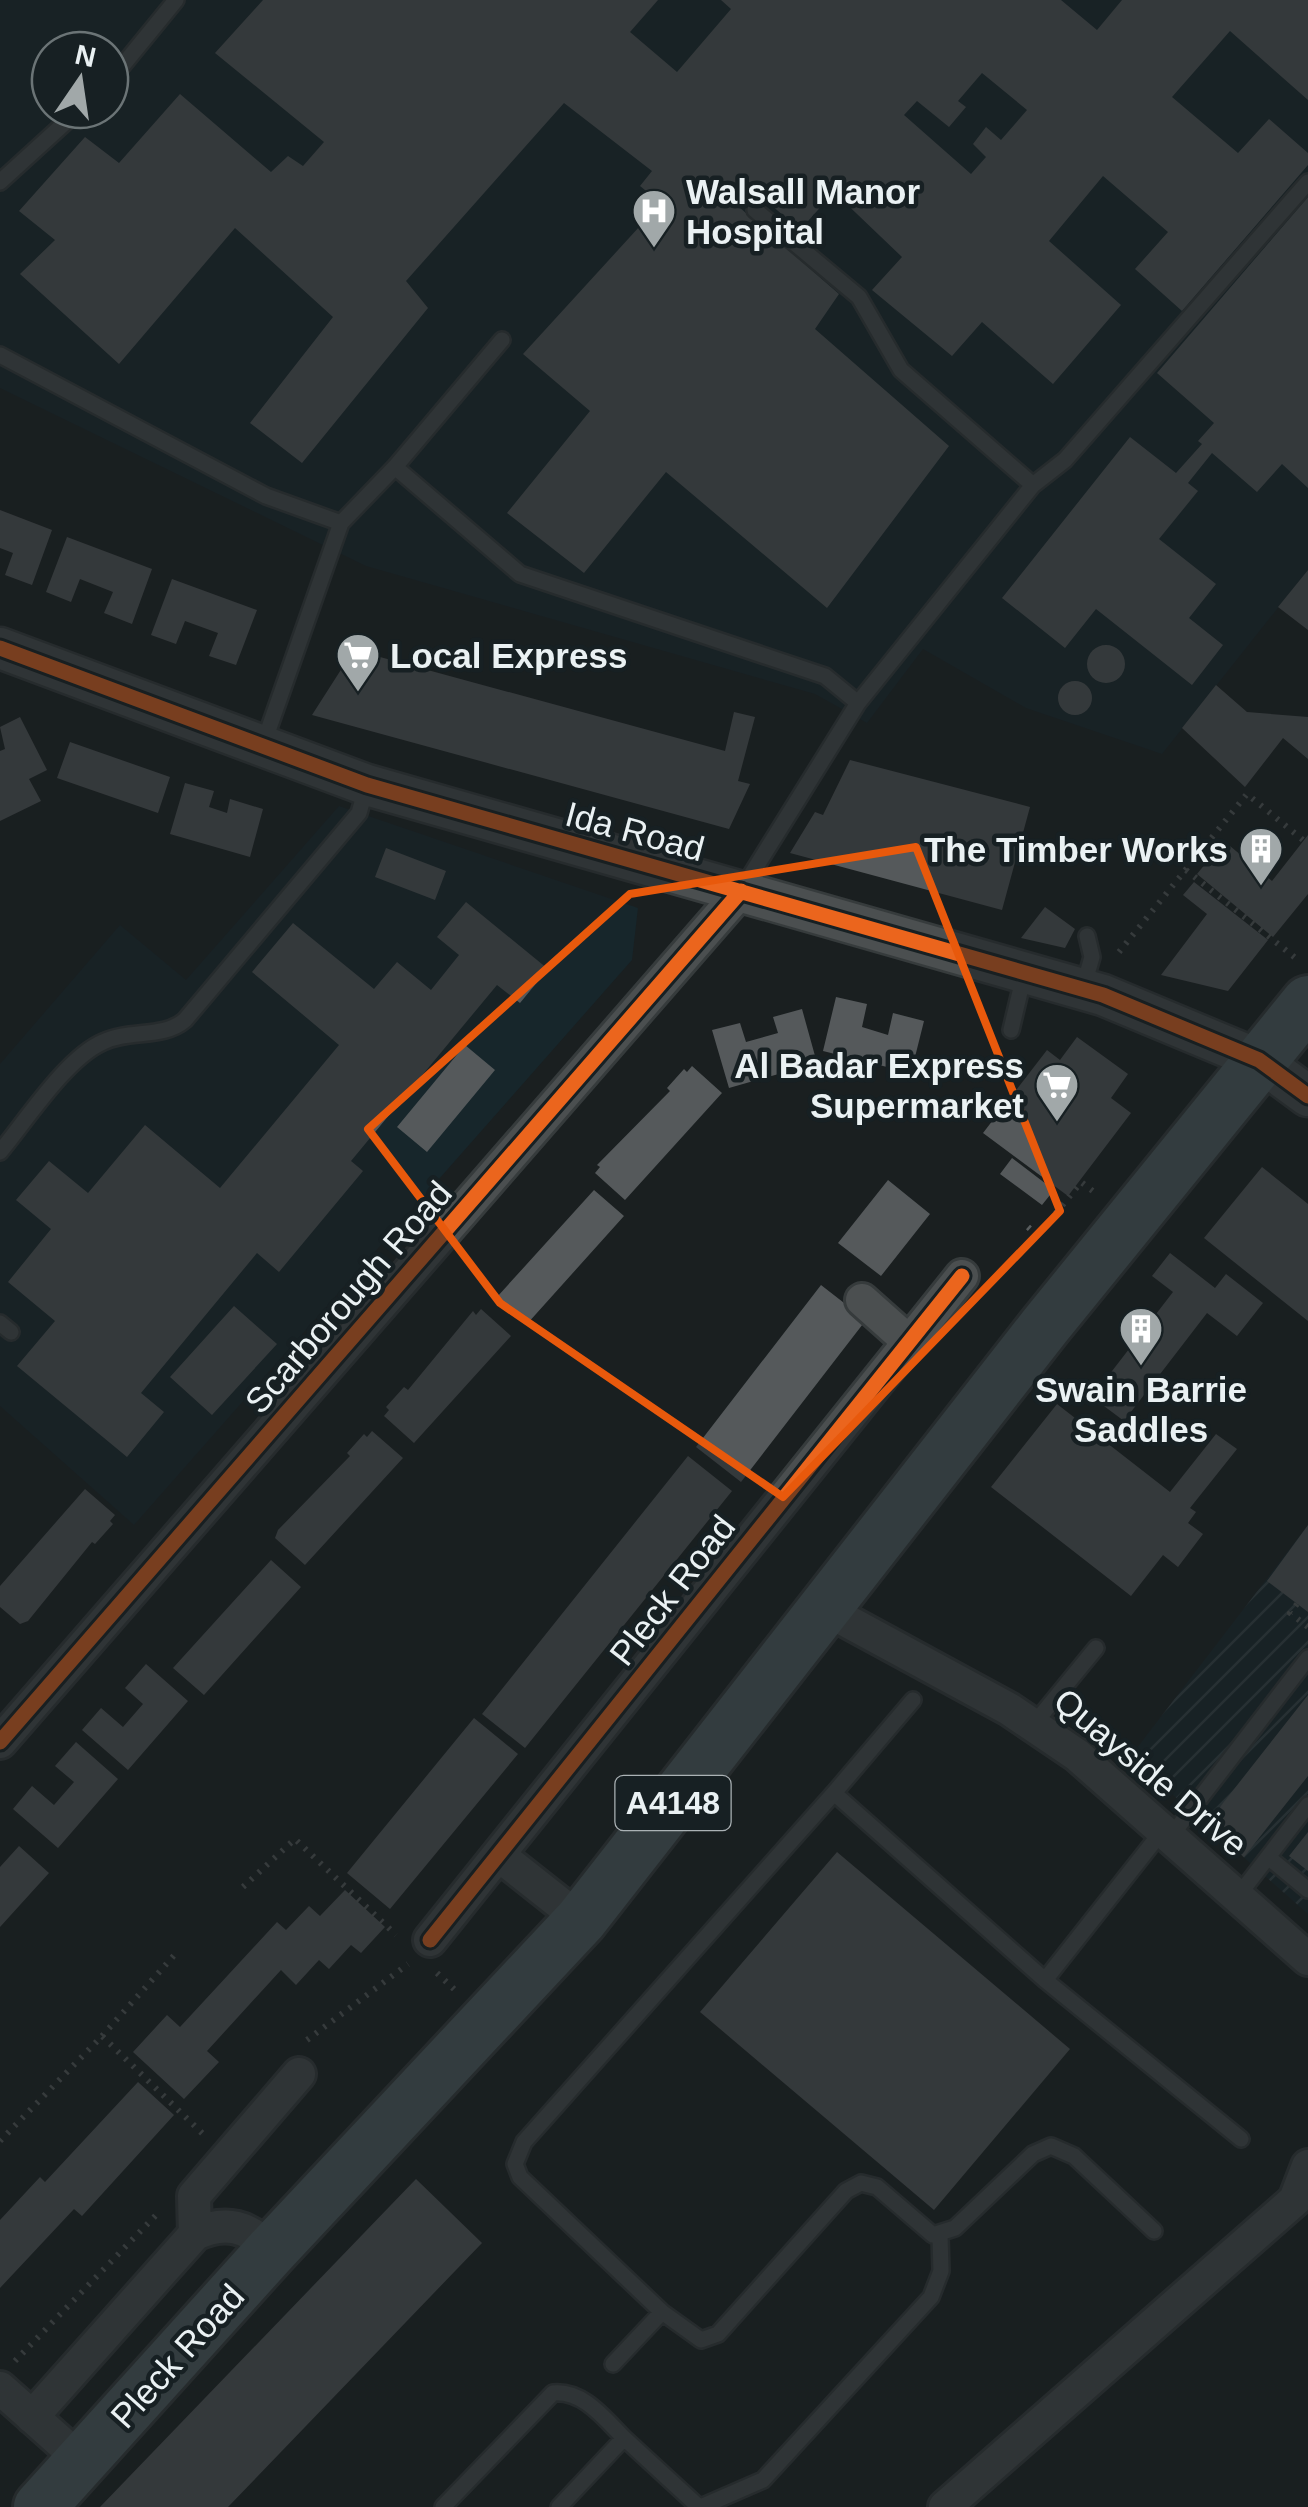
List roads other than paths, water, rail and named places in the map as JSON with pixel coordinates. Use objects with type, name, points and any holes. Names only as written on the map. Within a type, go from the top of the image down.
[{"type":"highway","name":"Pleck Road","points":[[40,2507],[272,2250],[581,1920],[823,1608],[1308,1002]]},
{"type":"street","name":"Ida Road","points":[[0,648],[367,786],[1093,992],[1259,1060],[1308,1096]]},
{"type":"street","name":"Scarborough Road","points":[[0,1742],[741,891]]},
{"type":"street","name":"Pleck Road","points":[[421,1952],[962,1276]]},
{"type":"street","points":[[862,1300],[908,1340]]},
{"type":"street","name":"Quayside Drive","points":[[823,1608],[1034,1724],[1077,1755],[1308,1960]]},
{"type":"street","points":[[500,1856],[581,1920]]},
{"type":"street","name":"Pleck Road","points":[[195,2234],[194,2196],[299,2074]]},
{"type":"street","points":[[954,2504],[1295,2200],[1308,2166]]},
{"type":"street","name":"Pleck Road","points":[[32,2416],[195,2234],[219,2226],[237,2226],[254,2233],[272,2250]]},
{"type":"street","name":"Pleck Road","points":[[7,2376],[32,2416],[82,2462]]},
{"type":"lane","points":[[130,56],[176,0]]},
{"type":"lane","points":[[0,182],[58,130]]},
{"type":"lane","points":[[741,891],[858,702],[1033,484],[1065,460],[1308,182]]},
{"type":"lane","points":[[754,210],[859,298],[901,370],[1033,484]]},
{"type":"lane","points":[[261,749],[341,523],[396,467],[502,340]]},
{"type":"lane","points":[[0,355],[266,496],[341,523]]},
{"type":"lane","points":[[396,467],[520,574],[826,676],[858,702]]},
{"type":"lane","points":[[0,1152],[80,1058],[100,1042],[126,1034],[174,1030],[185,1020],[358,813],[367,786]]},
{"type":"lane","points":[[1087,936],[1093,992]]},
{"type":"lane","points":[[1011,1030],[1025,972]]},
{"type":"lane","points":[[1034,1724],[1096,1648]]},
{"type":"lane","points":[[1045,1980],[1308,1658]]},
{"type":"lane","points":[[913,1700],[517,2152],[515,2164],[520,2177],[662,2312],[694,2338],[710,2340],[846,2191],[860,2183],[877,2187],[933,2235],[940,2236],[956,2228],[1033,2154],[1051,2146],[1074,2156],[1154,2231]]},
{"type":"lane","points":[[834,1793],[1045,1980],[1241,2138]]},
{"type":"lane","points":[[1238,1896],[1308,1806]]},
{"type":"lane","points":[[1268,1857],[1304,1880]]},
{"type":"lane","points":[[444,2507],[553,2393],[566,2392],[582,2400],[700,2507],[763,2480],[931,2296],[941,2271],[940,2236]]},
{"type":"lane","points":[[613,2364],[662,2312]]},
{"type":"lane","points":[[559,2507],[624,2438]]},
{"type":"place","name":"Walsall Manor Hospital","points":[[654,249]]},
{"type":"place","name":"Local Express","points":[[358,693]]},
{"type":"place","name":"The Timber Works","points":[[1261,887]]},
{"type":"place","name":"Al Badar Express Supermarket","points":[[1057,1123]]},
{"type":"place","name":"Swain Barrie Saddles","points":[[1141,1367]]}]
